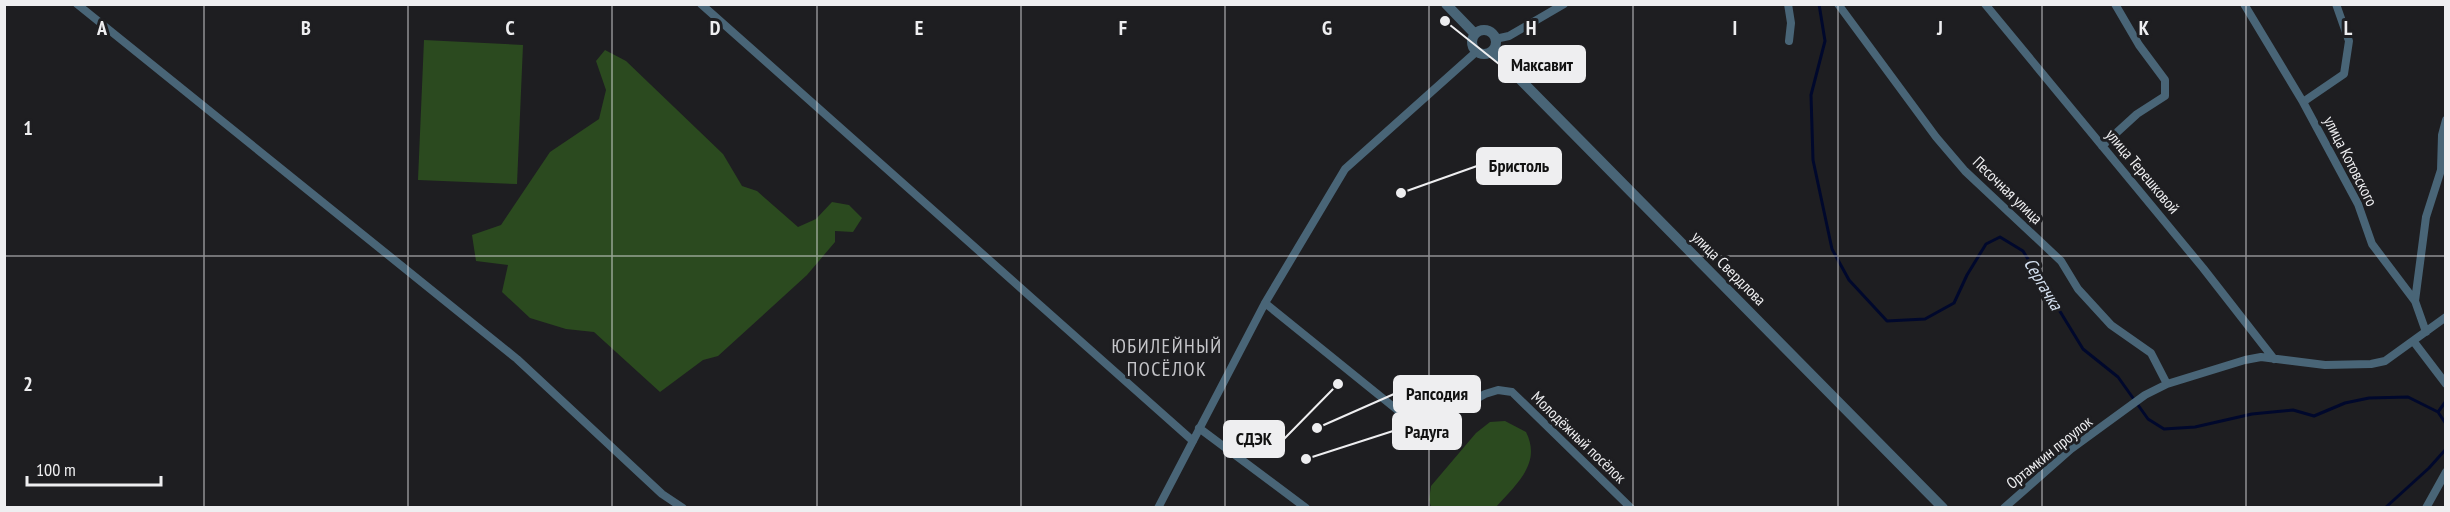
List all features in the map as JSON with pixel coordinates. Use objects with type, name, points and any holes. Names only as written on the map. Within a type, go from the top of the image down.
[{"type":"street","points":[[77,4],[517,359],[662,494],[683,507]]},
{"type":"street","points":[[701,4],[1193,441]]},
{"type":"street","points":[[1446,4],[1475,34]]},
{"type":"street","points":[[1495,39],[1509,36],[1564,4]]},
{"type":"street","points":[[1788,4],[1791,23],[1789,41]]},
{"type":"street","name":"Песочная улица","points":[[1838,4],[1936,137],[1965,171],[2061,261],[2078,289],[2111,325],[2151,353],[2167,384]]},
{"type":"street","name":"улица Терешковой","points":[[1985,4],[2203,268],[2274,359]]},
{"type":"street","points":[[2102,146],[2137,114],[2165,96],[2167,89],[2165,80],[2139,45],[2115,4]]},
{"type":"street","name":"улица Котовского","points":[[2244,4],[2303,102],[2358,204],[2372,244],[2415,301],[2426,332]]},
{"type":"street","points":[[2303,102],[2344,74],[2349,41],[2336,4]]},
{"type":"street","points":[[1482,31],[1490,32],[1495,39],[1492,51],[1484,54],[1476,52],[1472,47],[1475,34],[1482,31]]},
{"type":"street","name":"улица Свердлова","points":[[1492,51],[1943,507]]},
{"type":"street","points":[[1158,507],[1265,303],[1345,169],[1476,52]]},
{"type":"street","points":[[2415,301],[2426,217],[2441,170],[2445,120]]},
{"type":"street","name":"Молодёжный посёлок","points":[[1265,303],[1406,417],[1438,420],[1485,394],[1498,390],[1512,392],[1631,507]]},
{"type":"street","name":"Ортамкин проулок","points":[[2004,507],[2071,449],[2113,421],[2145,395],[2167,384],[2245,360],[2274,359],[2325,365],[2371,364],[2385,361],[2414,342],[2445,316]]},
{"type":"street","points":[[2414,342],[2445,384]]},
{"type":"street","points":[[1199,428],[1306,507]]},
{"type":"street","points":[[2426,507],[2445,472]]},
{"type":"green space","points":[[424,40],[523,45],[517,184],[418,180]]},
{"type":"green space","points":[[605,50],[626,61],[723,154],[742,186],[757,191],[798,227],[816,219],[832,202],[849,205],[862,218],[853,232],[835,231],[835,242],[807,275],[718,356],[703,360],[660,392],[594,332],[566,329],[530,318],[502,292],[508,265],[476,261],[472,235],[501,225],[550,152],[599,119],[606,90],[596,61]]},
{"type":"green space","points":[[1505,421],[1526,432],[1530,443],[1529,464],[1518,482],[1496,507],[1431,507],[1429,500],[1431,486],[1476,433],[1490,422]]},
{"type":"waterway","name":"Сергачка","points":[[1819,4],[1825,41],[1811,95],[1813,160],[1832,249],[1849,280],[1887,321],[1925,319],[1954,303],[1967,275],[1986,244],[2000,237],[2023,251],[2083,349],[2118,377],[2148,419],[2164,429],[2195,427],[2252,414],[2293,410],[2314,416],[2345,403],[2369,398],[2408,397],[2438,412],[2446,424]]},
{"type":"waterway","points":[[2438,412],[2446,401]]},
{"type":"waterway","name":"Сергачка","points":[[2385,508],[2429,468],[2446,449]]},
{"type":"place","name":"Максавит","points":[[1445,21]]},
{"type":"place","name":"Бристоль","points":[[1401,193]]},
{"type":"place","name":"СДЭК","points":[[1338,384]]},
{"type":"place","name":"Рапсодия","points":[[1317,428]]},
{"type":"place","name":"Радуга","points":[[1306,459]]},
{"type":"district","name":"ЮБИЛЕЙНЫЙ ПОСЁЛОК","points":[[1167,358]]}]
